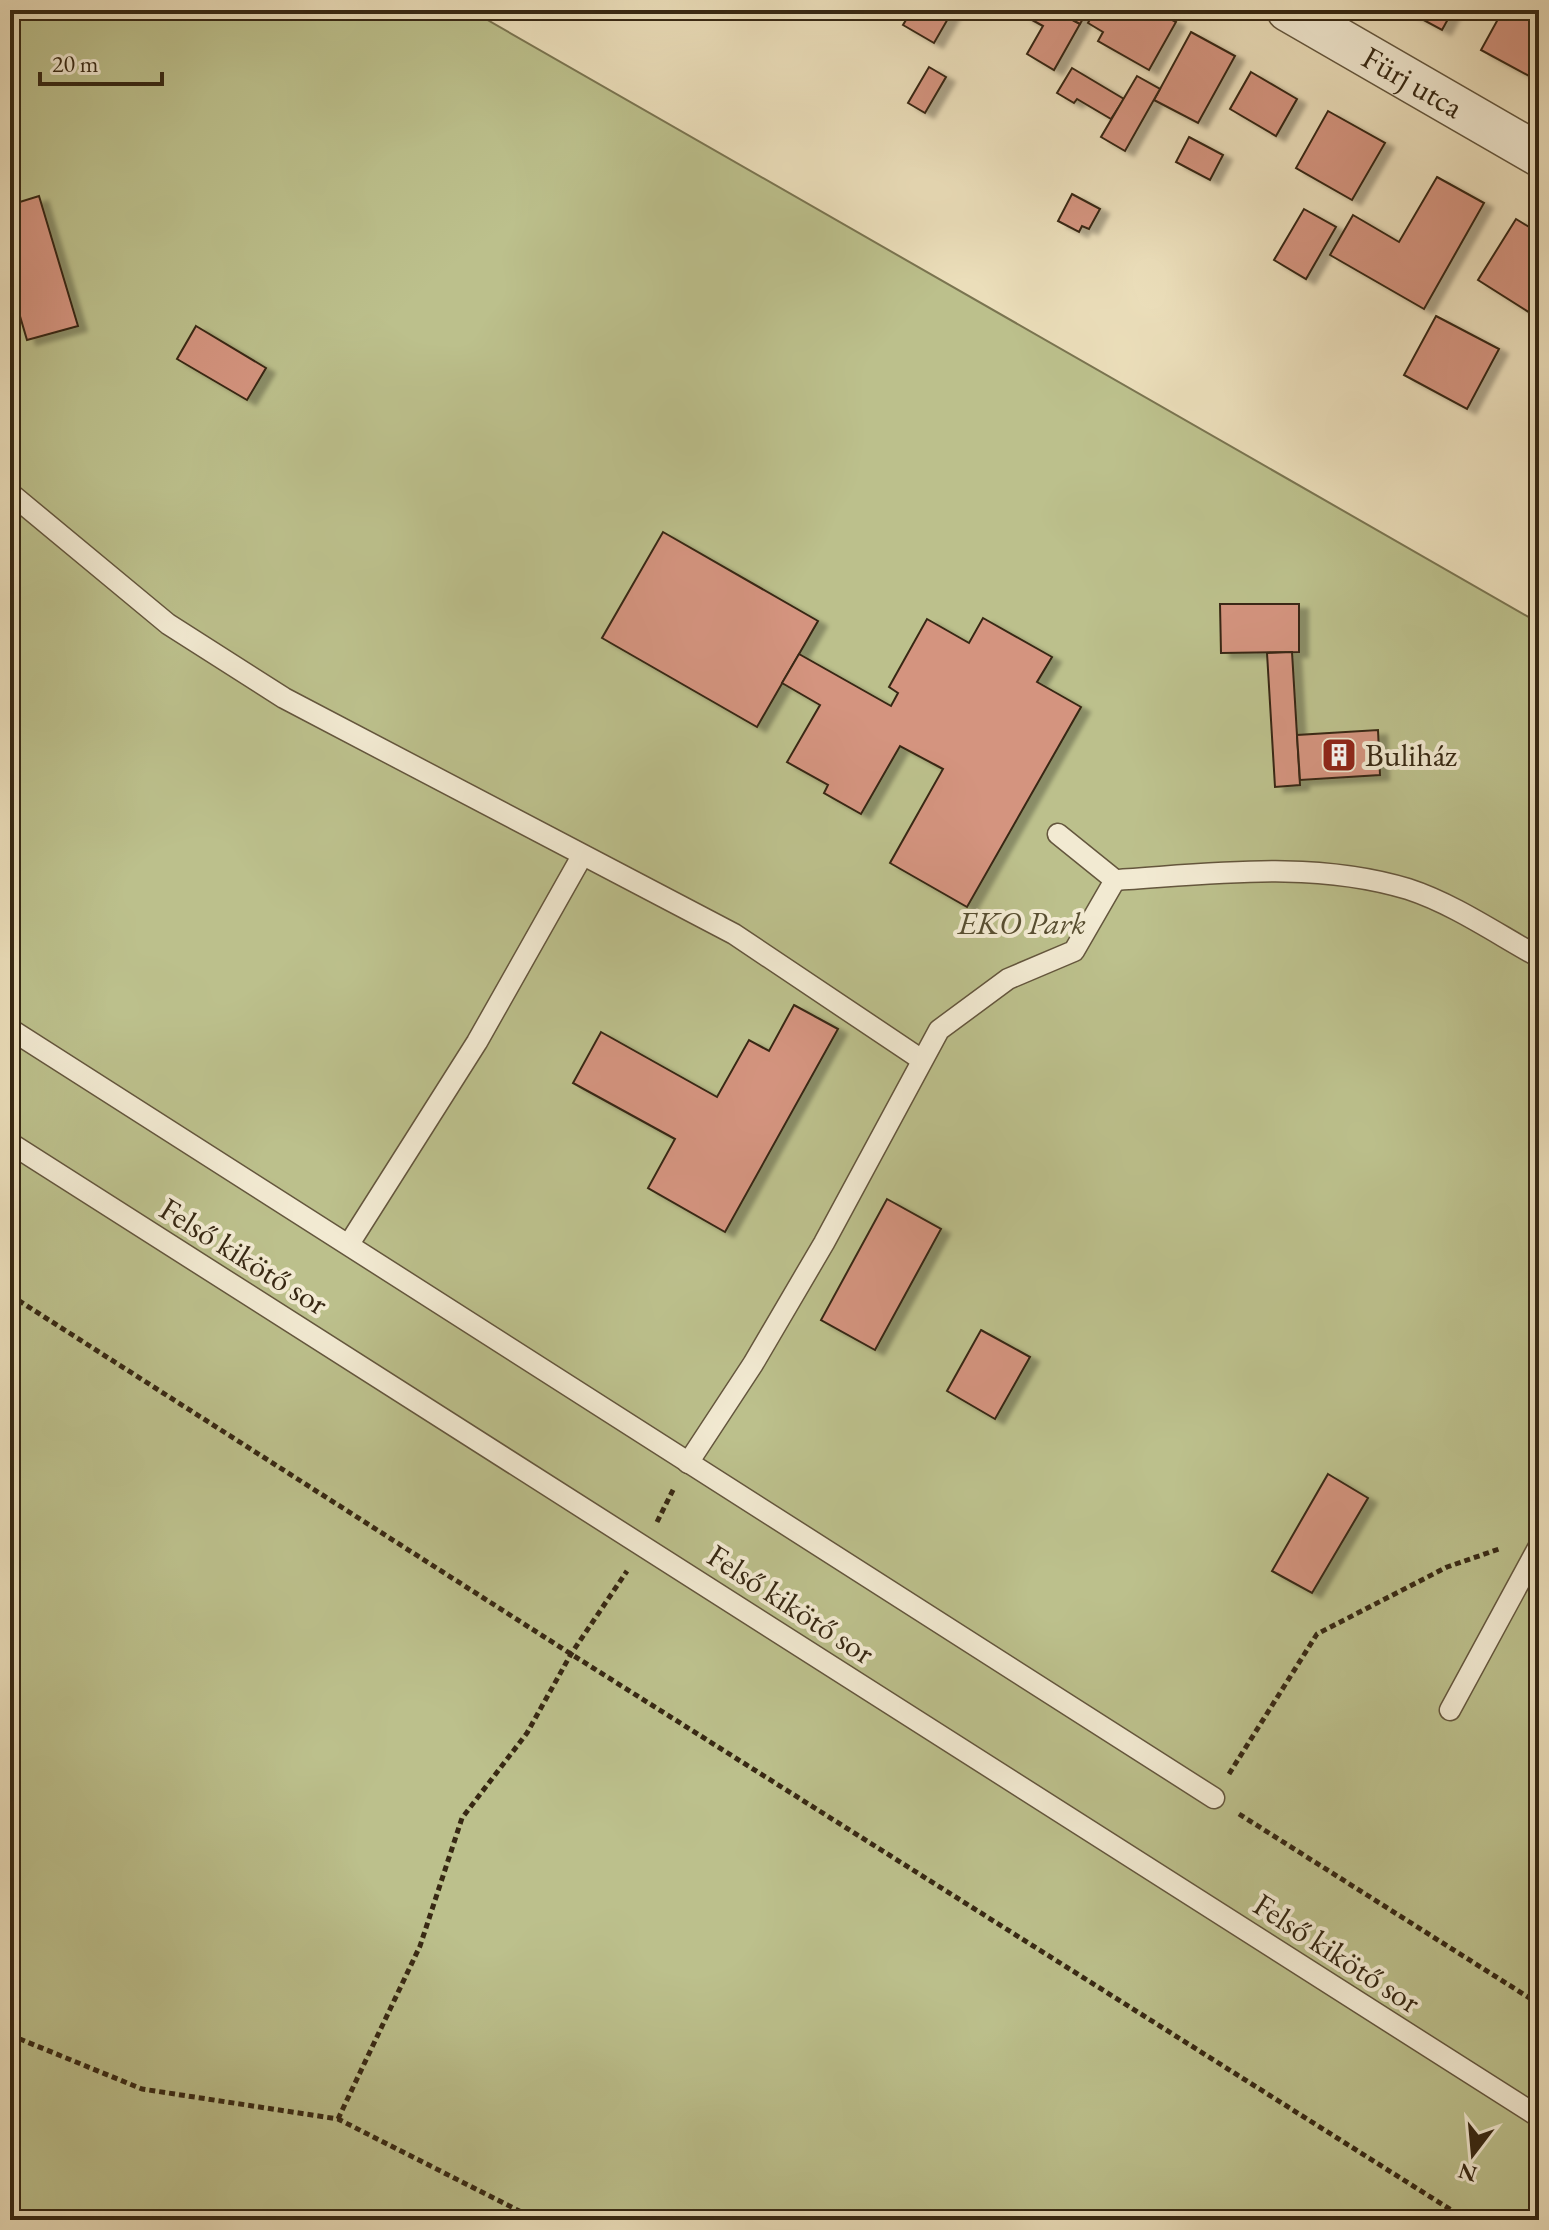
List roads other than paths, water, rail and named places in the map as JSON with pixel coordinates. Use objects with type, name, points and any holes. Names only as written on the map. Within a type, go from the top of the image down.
[{"type":"street","name":"Fürj utca","points":[[1288,10],[1539,155]]},
{"type":"lane","points":[[10,493],[168,624],[284,698],[734,934],[922,1060]]},
{"type":"lane","points":[[1058,834],[1115,880],[1257,871],[1350,875],[1410,890],[1455,910],[1539,957]]},
{"type":"lane","points":[[349,1244],[469,1056],[582,856]]},
{"type":"lane","points":[[688,1463],[753,1364],[808,1270],[939,1030],[1008,979],[1074,951],[1115,880]]},
{"type":"lane","points":[[10,1029],[1214,1798]]},
{"type":"lane","name":"Felső kikötő sor","points":[[10,1143],[1539,2117]]},
{"type":"lane","points":[[1450,1710],[1539,1546]]},
{"type":"place","name":"Buliház","points":[[1339,755]]},
{"type":"park label","name":"EKO Park","points":[[1022,923]]}]
